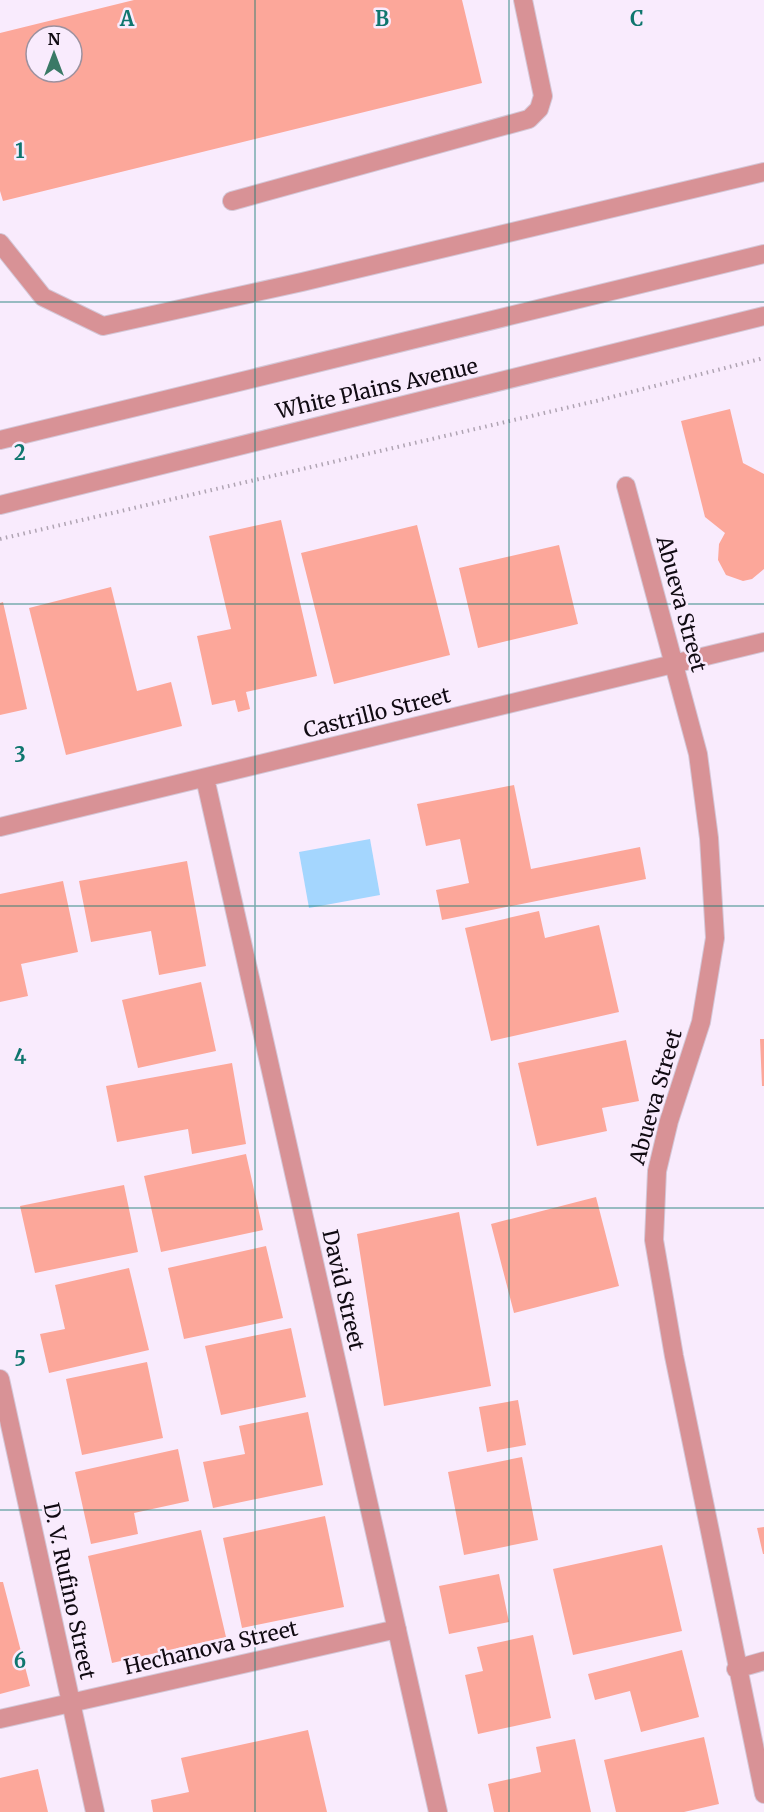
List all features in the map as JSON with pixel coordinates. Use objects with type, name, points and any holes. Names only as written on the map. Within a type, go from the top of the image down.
[{"type":"street","points":[[232,201],[529,119],[539,110],[543,96],[524,0]]},
{"type":"street","points":[[0,243],[43,297],[103,326],[302,282],[764,172]]},
{"type":"street","name":"White Plains Avenue","points":[[0,440],[764,254]]},
{"type":"street","name":"White Plains Avenue","points":[[0,505],[764,316]]},
{"type":"street","name":"Abueva Street","points":[[626,486],[698,754],[709,838],[715,938],[701,1022],[669,1121],[657,1171],[654,1239],[674,1356],[736,1669],[764,1794]]},
{"type":"street","name":"Castrillo Street","points":[[0,827],[764,642]]},
{"type":"street","name":"David Street","points":[[205,778],[438,1812]]},
{"type":"street","name":"D. V. Rufino Street","points":[[0,1379],[94,1812]]},
{"type":"street","name":"Hechanova Street","points":[[0,1719],[397,1629]]},
{"type":"street","points":[[736,1669],[764,1661]]},
{"type":"path","points":[[0,539],[596,401],[764,358]]},
{"type":"water","points":[[370,839],[380,895],[309,908],[299,852]]},
{"type":"building","points":[[134,0],[462,0],[482,83],[3,201],[0,191],[0,33],[24,27],[24,84],[84,84],[84,24],[37,24]]},
{"type":"building","points":[[730,409],[743,463],[764,474],[764,569],[752,579],[743,581],[726,575],[718,560],[719,544],[725,533],[705,517],[681,421]]},
{"type":"building","points":[[281,520],[317,676],[246,692],[250,709],[238,712],[235,700],[212,705],[197,636],[231,629],[209,536]]},
{"type":"building","points":[[417,525],[450,655],[334,684],[301,553]]},
{"type":"building","points":[[559,545],[578,624],[478,648],[459,568]]},
{"type":"building","points":[[111,587],[137,691],[171,682],[182,726],[66,755],[29,608]]},
{"type":"building","points":[[3,602],[27,709],[0,715],[0,603]]},
{"type":"building","points":[[514,785],[531,869],[640,847],[646,879],[442,920],[436,890],[469,883],[460,839],[426,846],[417,804]]},
{"type":"building","points":[[187,861],[206,966],[159,975],[151,931],[91,942],[79,881]]},
{"type":"building","points":[[63,881],[78,952],[21,964],[28,996],[0,1002],[0,894]]},
{"type":"building","points":[[539,911],[545,938],[599,925],[619,1012],[491,1041],[465,928]]},
{"type":"building","points":[[201,982],[216,1051],[138,1068],[122,1000]]},
{"type":"building","points":[[760,1039],[764,1039],[764,1086],[762,1086]]},
{"type":"building","points":[[626,1040],[639,1101],[602,1108],[607,1131],[537,1146],[518,1063]]},
{"type":"building","points":[[232,1063],[246,1144],[192,1154],[188,1129],[117,1142],[106,1086]]},
{"type":"building","points":[[246,1154],[263,1230],[161,1252],[144,1176]]},
{"type":"building","points":[[124,1185],[138,1252],[35,1273],[20,1206]]},
{"type":"building","points":[[596,1197],[619,1286],[514,1313],[491,1224]]},
{"type":"building","points":[[459,1212],[491,1386],[384,1406],[357,1234]]},
{"type":"building","points":[[266,1246],[283,1318],[184,1339],[168,1268]]},
{"type":"building","points":[[129,1268],[149,1350],[49,1373],[40,1334],[65,1329],[55,1285]]},
{"type":"building","points":[[291,1328],[306,1397],[221,1415],[205,1346]]},
{"type":"building","points":[[147,1362],[163,1438],[82,1455],[66,1379]]},
{"type":"building","points":[[518,1400],[526,1445],[487,1452],[479,1407]]},
{"type":"building","points":[[308,1412],[323,1485],[213,1508],[203,1462],[245,1454],[239,1426]]},
{"type":"building","points":[[178,1449],[189,1501],[134,1513],[138,1534],[91,1544],[75,1472]]},
{"type":"building","points":[[522,1457],[538,1540],[464,1555],[448,1472]]},
{"type":"building","points":[[325,1516],[344,1607],[242,1628],[223,1538]]},
{"type":"building","points":[[764,1527],[764,1554],[763,1554],[757,1528]]},
{"type":"building","points":[[201,1530],[226,1637],[112,1663],[88,1556]]},
{"type":"building","points":[[662,1545],[682,1631],[573,1655],[553,1569]]},
{"type":"building","points":[[499,1574],[509,1622],[449,1634],[439,1586]]},
{"type":"building","points":[[0,1582],[3,1582],[30,1686],[0,1694]]},
{"type":"building","points":[[533,1635],[551,1718],[478,1734],[465,1675],[483,1671],[477,1647]]},
{"type":"building","points":[[682,1650],[699,1717],[641,1732],[630,1691],[595,1700],[588,1674]]},
{"type":"building","points":[[308,1730],[327,1812],[153,1812],[151,1800],[189,1792],[181,1758]]},
{"type":"building","points":[[704,1737],[719,1804],[684,1812],[616,1812],[604,1760]]},
{"type":"building","points":[[575,1739],[591,1812],[494,1812],[488,1784],[541,1772],[536,1747]]},
{"type":"building","points":[[38,1769],[48,1812],[0,1812],[0,1778]]}]
